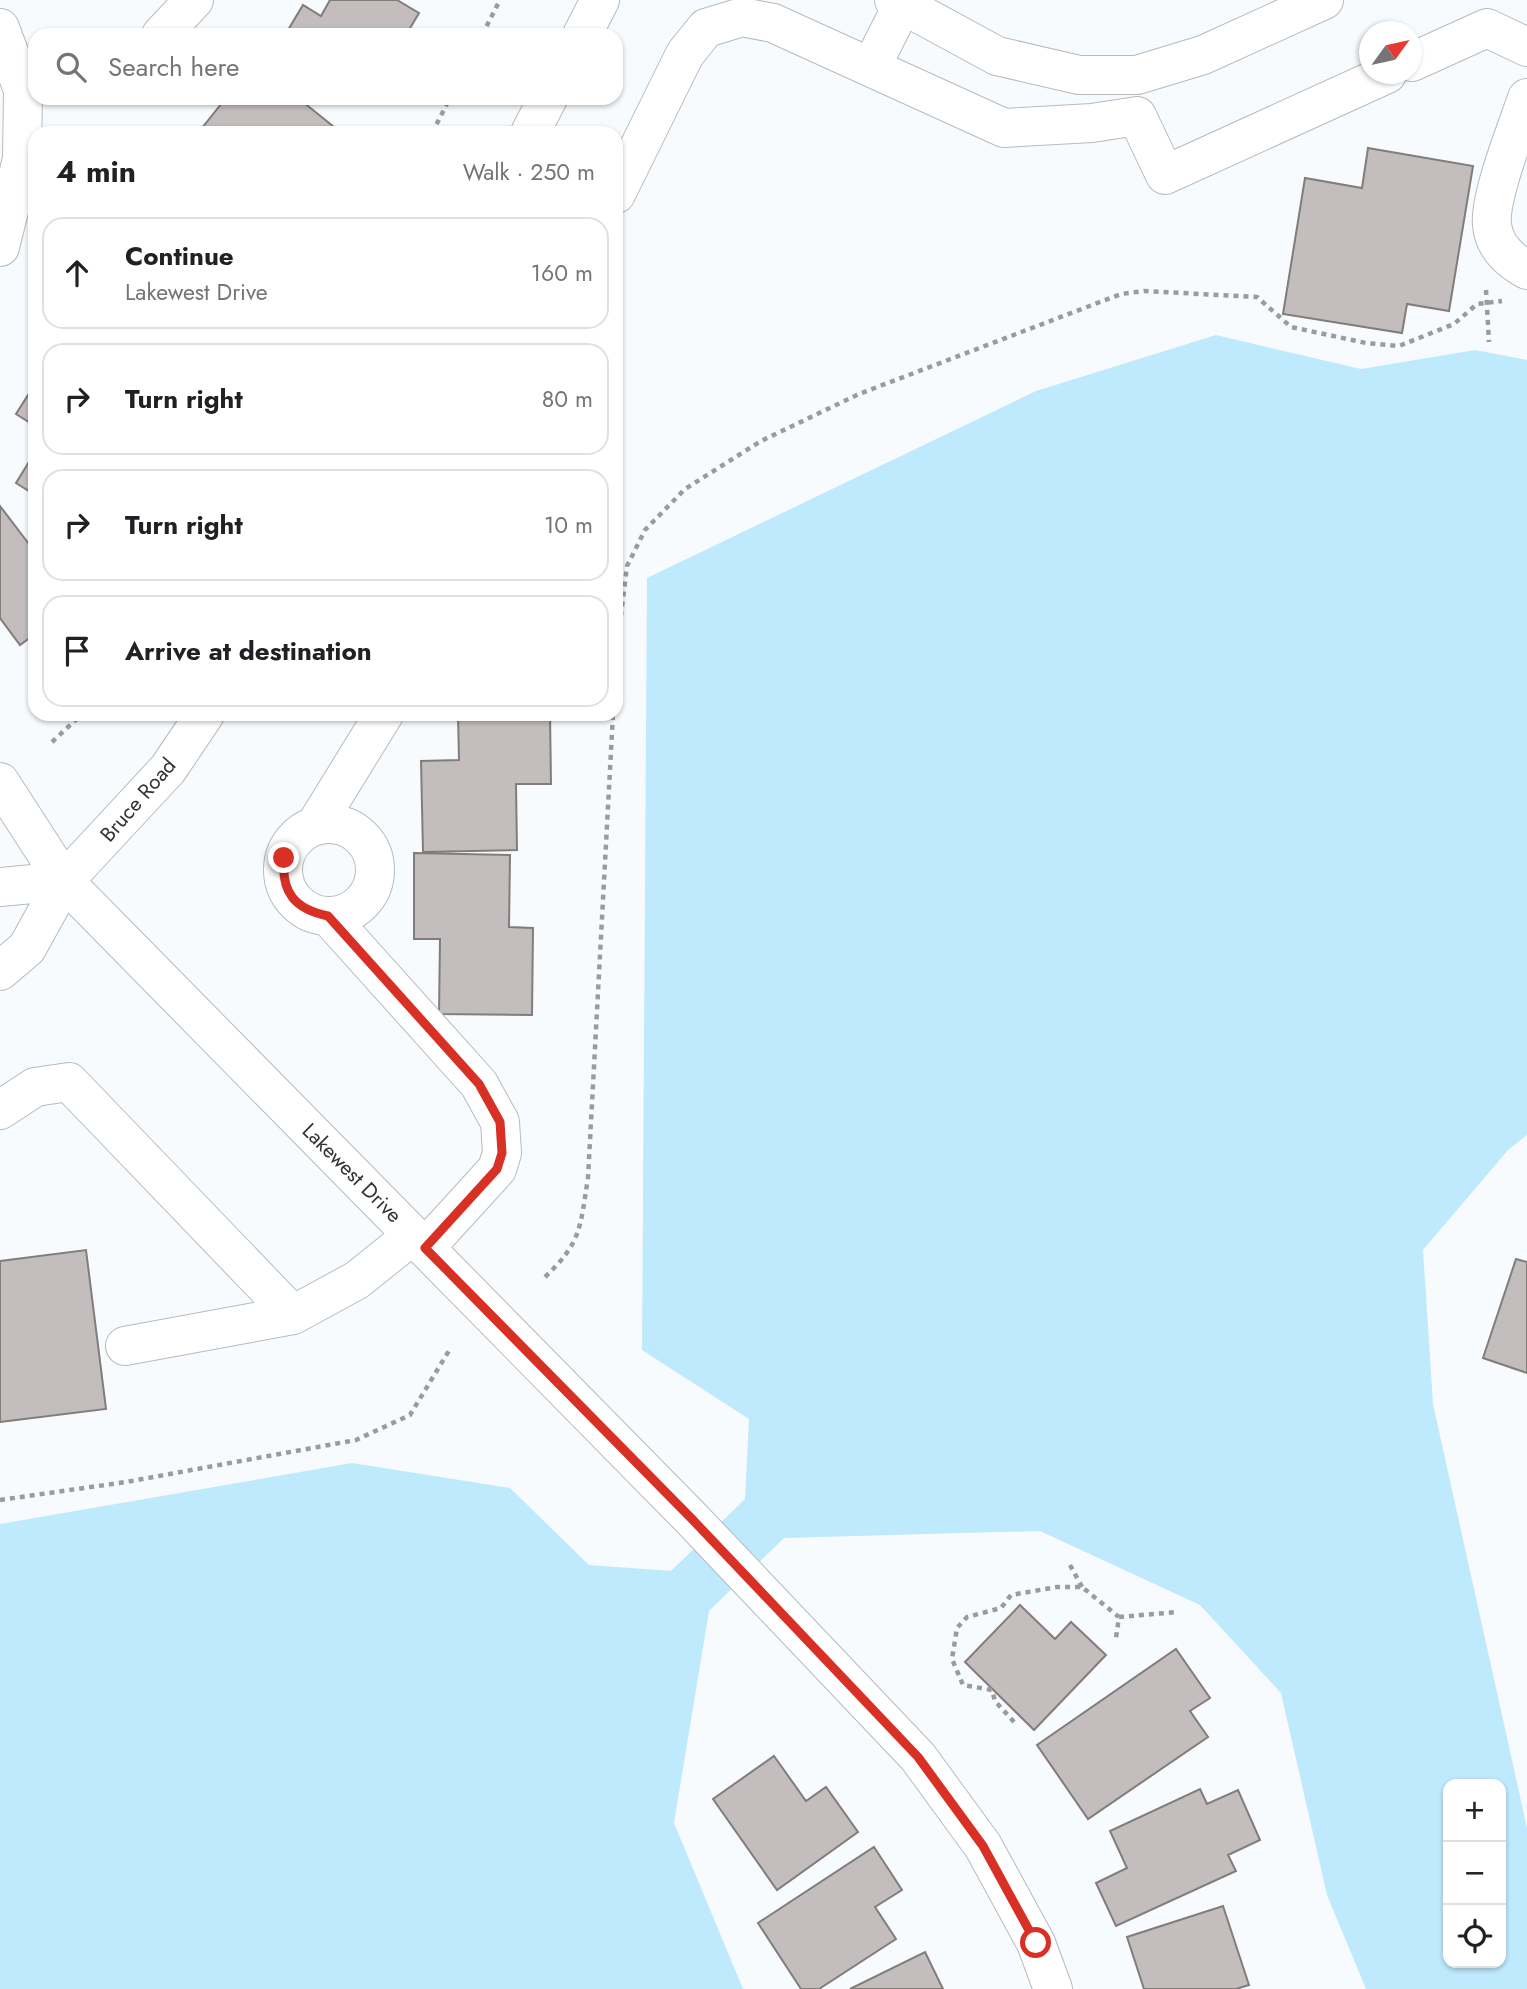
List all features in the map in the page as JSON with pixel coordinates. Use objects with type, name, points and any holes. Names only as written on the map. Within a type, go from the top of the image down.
[{"type":"street","points":[[168,28],[194,0]]},
{"type":"street","points":[[586,28],[600,0]]},
{"type":"street","points":[[871,67],[901,2],[997,55],[1079,75],[1137,75],[1203,55],[1324,0]]},
{"type":"street","points":[[1422,55],[1481,14],[1527,47]]},
{"type":"street","points":[[623,180],[685,54],[706,28],[742,17],[773,23],[1003,128],[1092,123],[1137,116]]},
{"type":"street","points":[[0,28],[28,87]]},
{"type":"street","points":[[1137,75],[1137,116],[1165,175],[1365,84]]},
{"type":"street","points":[[1517,285],[1516,264],[1504,254],[1492,226],[1492,211],[1527,98]]},
{"type":"street","points":[[0,247],[22,159],[28,99]]},
{"type":"street","points":[[534,126],[544,105]]},
{"type":"street","name":"Bruce Road","points":[[0,971],[27,948],[64,881],[168,769],[200,721]]},
{"type":"street","points":[[315,826],[380,721]]},
{"type":"street","name":"Lakewest Drive","points":[[0,782],[64,881],[691,1518],[918,1757],[983,1846],[1036,1943],[1053,1989]]},
{"type":"street","points":[[315,826],[344,826],[356,832],[373,856],[375,873],[370,890],[360,904],[345,913],[328,916],[312,912],[297,903],[288,890],[283,874],[284,858],[291,844],[302,832],[315,826]]},
{"type":"street","points":[[0,887],[64,881]]},
{"type":"street","points":[[125,1346],[293,1315],[419,1242],[497,1169],[502,1153],[500,1122],[479,1084],[328,916]]},
{"type":"street","points":[[0,1110],[35,1087],[69,1082],[293,1315]]},
{"type":"path","points":[[486,28],[500,0]]},
{"type":"path","points":[[436,126],[446,105]]},
{"type":"path","points":[[623,599],[627,566],[645,530],[685,489],[761,441],[859,394],[1121,293],[1144,291],[1257,297],[1291,327],[1366,343],[1399,346],[1454,324],[1477,304],[1517,285]]},
{"type":"path","points":[[52,742],[74,721]]},
{"type":"path","points":[[544,1277],[562,1260],[578,1236],[588,1178],[613,721]]},
{"type":"path","points":[[0,1500],[126,1482],[356,1440],[410,1415],[450,1349]]},
{"type":"path","points":[[1070,1565],[1082,1587],[1119,1617],[1177,1612]]},
{"type":"path","points":[[1014,1722],[995,1702],[992,1690],[963,1685],[952,1659],[957,1628],[967,1617],[1001,1608],[1011,1595],[1058,1587],[1082,1587]]},
{"type":"path","points":[[1116,1638],[1119,1617]]},
{"type":"water","points":[[1216,335],[1361,369],[1475,350],[1527,360],[1527,1135],[1508,1150],[1423,1250],[1433,1404],[1527,1828],[1527,1989],[1366,1989],[1327,1895],[1281,1693],[1200,1605],[1040,1531],[784,1538],[709,1611],[674,1823],[743,1989],[0,1989],[0,1524],[352,1463],[510,1488],[589,1565],[671,1571],[745,1499],[749,1419],[642,1350],[647,578],[1036,391]]},
{"type":"building","points":[[330,0],[397,0],[419,13],[410,28],[289,28],[303,5],[321,16]]},
{"type":"building","points":[[220,105],[307,105],[333,126],[204,126]]},
{"type":"building","points":[[1368,148],[1473,166],[1449,311],[1407,304],[1402,333],[1283,314],[1305,178],[1362,188]]},
{"type":"building","points":[[28,395],[28,422],[16,414]]},
{"type":"building","points":[[28,463],[28,491],[16,483]]},
{"type":"building","points":[[0,506],[28,543],[28,639],[20,645],[0,618]]},
{"type":"building","points":[[458,721],[550,721],[551,784],[516,784],[517,850],[423,852],[421,761],[459,760]]},
{"type":"building","points":[[414,853],[510,855],[509,927],[533,928],[532,1015],[439,1014],[440,939],[414,939]]},
{"type":"building","points":[[86,1250],[106,1409],[0,1422],[0,1261]]},
{"type":"building","points":[[1516,1259],[1527,1262],[1527,1373],[1483,1358]]},
{"type":"building","points":[[1020,1605],[1055,1639],[1071,1622],[1106,1655],[1034,1730],[965,1662]]},
{"type":"building","points":[[1176,1649],[1210,1698],[1190,1711],[1208,1737],[1088,1819],[1037,1745]]},
{"type":"building","points":[[774,1756],[806,1801],[826,1787],[858,1832],[777,1890],[713,1799]]},
{"type":"building","points":[[1200,1789],[1207,1804],[1238,1790],[1260,1840],[1228,1855],[1236,1871],[1116,1926],[1096,1883],[1127,1868],[1110,1831]]},
{"type":"building","points":[[874,1847],[902,1890],[875,1907],[896,1939],[819,1989],[801,1989],[758,1923]]},
{"type":"building","points":[[1223,1906],[1249,1985],[1236,1989],[1144,1989],[1127,1937]]},
{"type":"building","points":[[925,1952],[943,1989],[850,1989]]},
{"type":"route","points":[[284,858],[283,874],[288,890],[297,903],[312,912],[328,916],[479,1084],[500,1122],[502,1153],[497,1169],[425,1248],[691,1518],[918,1757],[983,1846],[1036,1943]]}]
